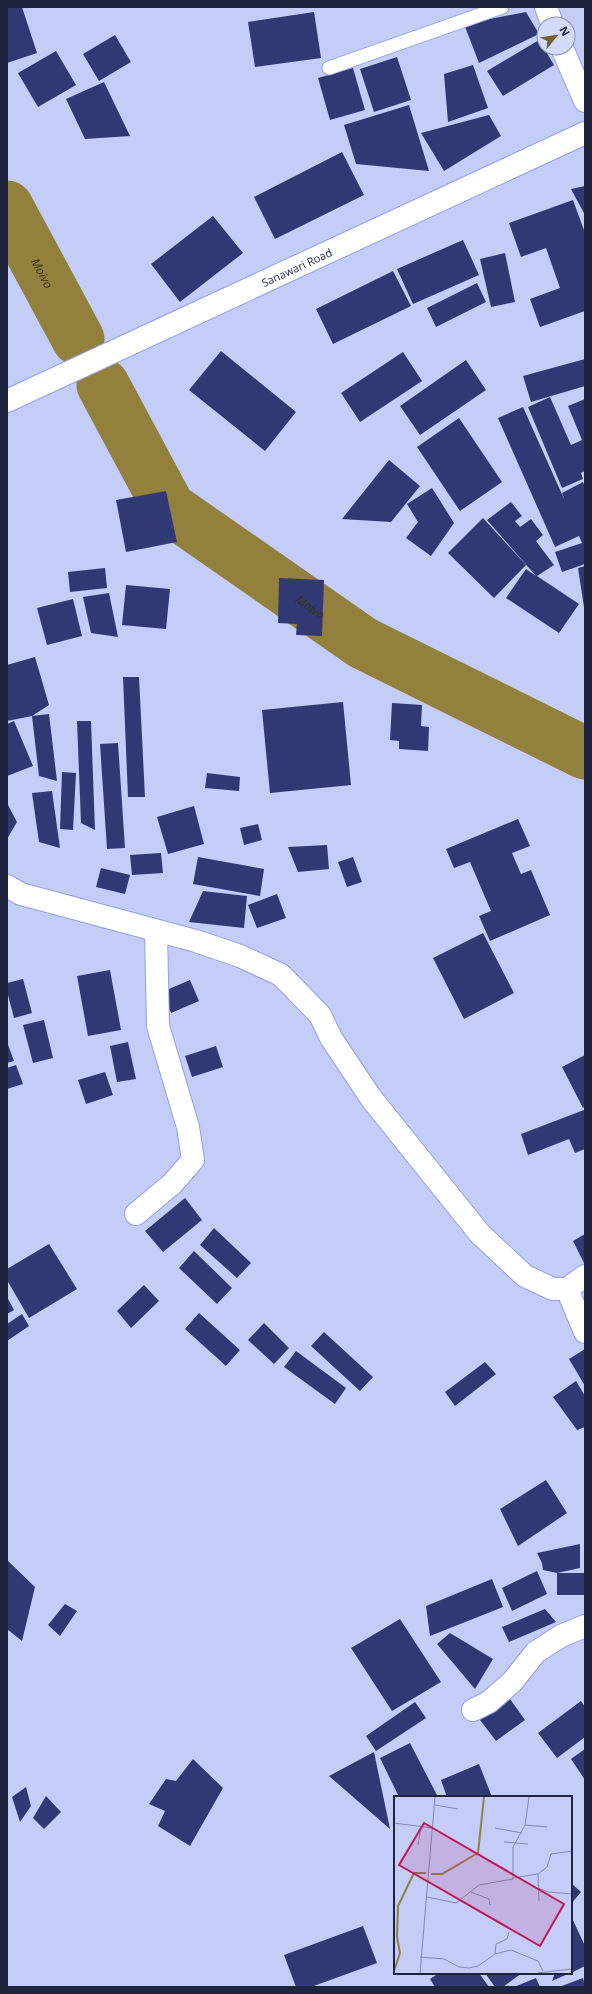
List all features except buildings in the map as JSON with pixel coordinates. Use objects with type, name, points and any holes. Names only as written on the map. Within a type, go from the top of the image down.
[{"type":"street","points":[[565,56],[585,101]]},
{"type":"street","name":"Sanawari Road","points":[[7,401],[585,133]]},
{"type":"street","points":[[7,886],[21,894],[196,941],[240,956],[281,975],[320,1015],[331,1038],[371,1098],[480,1234],[525,1276],[553,1289],[567,1288],[585,1276]]},
{"type":"street","points":[[136,1214],[172,1184],[193,1160],[188,1127],[158,1026],[156,931]]},
{"type":"street","points":[[567,1288],[585,1332]]},
{"type":"street","points":[[474,1710],[489,1702],[512,1682],[536,1652],[561,1636],[585,1626]]},
{"type":"lane","points":[[329,68],[502,7]]},
{"type":"waterway","name":"Moivo","points":[[7,207],[78,339]]},
{"type":"waterway","name":"Moivo","points":[[103,385],[169,508],[363,643],[585,753]]}]
